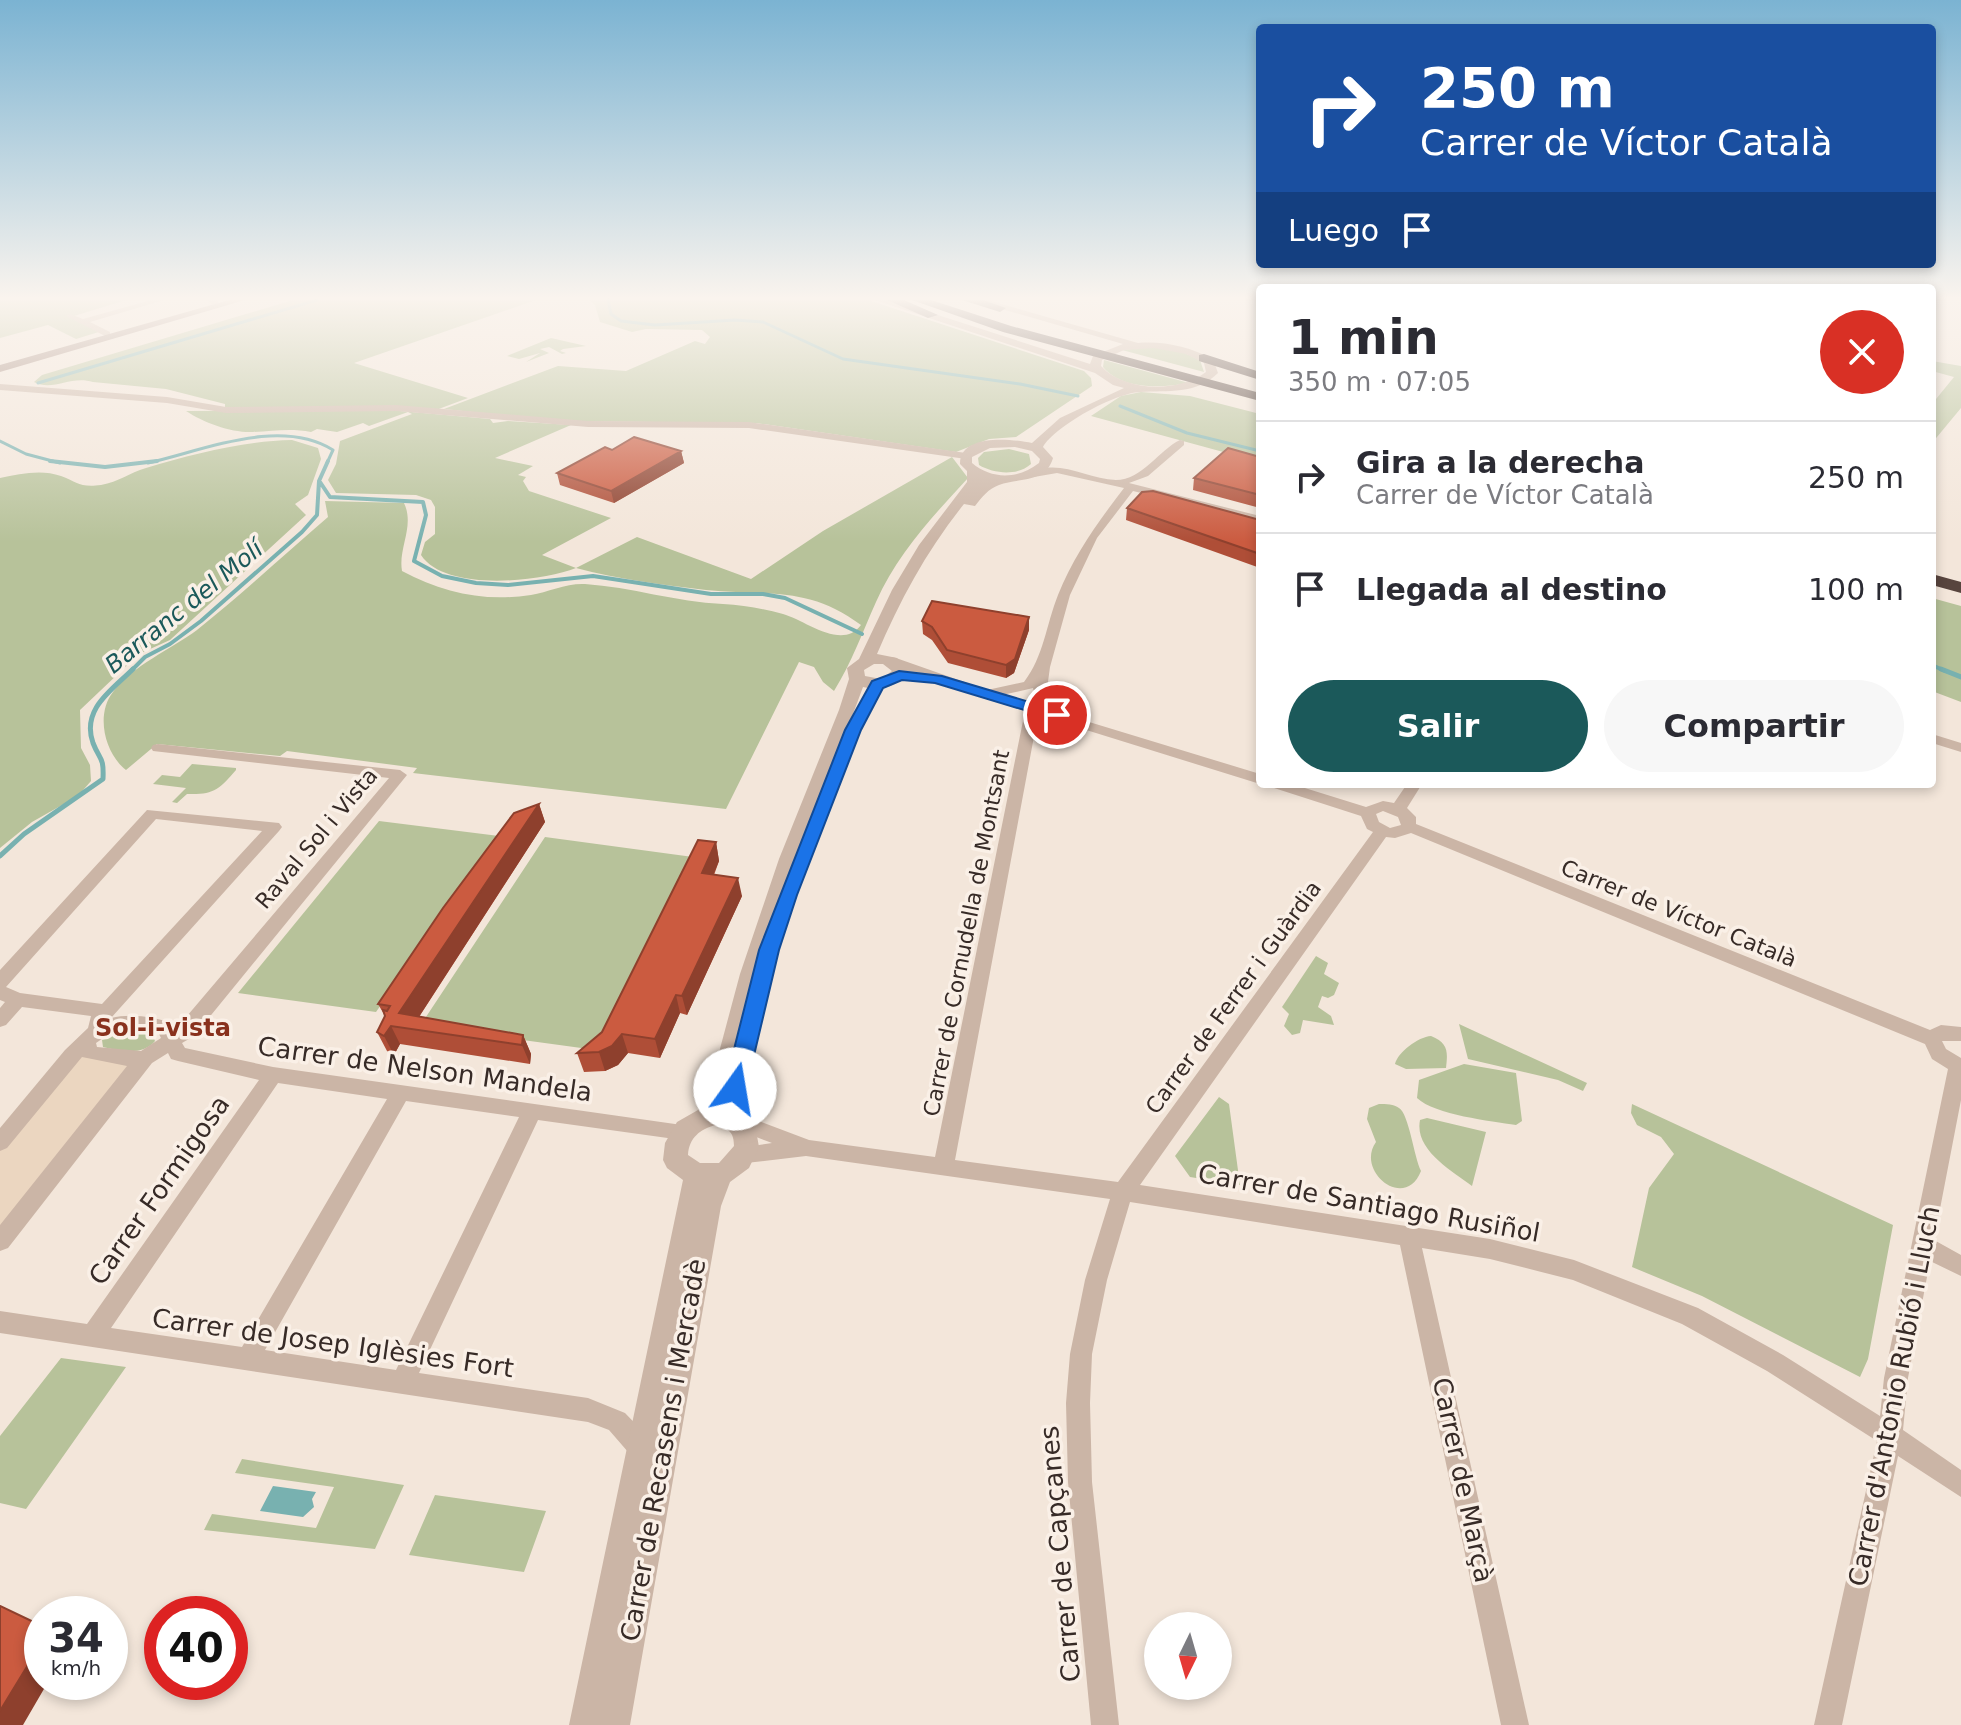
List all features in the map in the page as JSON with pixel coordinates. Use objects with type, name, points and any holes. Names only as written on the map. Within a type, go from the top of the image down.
[{"type":"highway","points":[[1209,380],[1256,396]]},
{"type":"highway","points":[[1230,386],[1256,389]]},
{"type":"highway","points":[[1165,389],[1256,409]]},
{"type":"highway","points":[[1936,580],[1961,588]]},
{"type":"highway","points":[[1936,590],[1961,597]]},
{"type":"street","points":[[1015,443],[1095,395],[1103,387],[1102,380]]},
{"type":"street","points":[[1121,380],[1142,388]]},
{"type":"street","points":[[1036,448],[1045,435],[1105,398],[1124,391],[1165,389],[1204,380]]},
{"type":"street","points":[[0,387],[167,400],[226,410],[396,408],[600,425],[749,425],[966,456]]},
{"type":"street","points":[[1001,479],[973,471],[966,464],[966,456],[974,449],[989,444],[1015,443],[1036,448],[1053,465],[1083,475]]},
{"type":"street","points":[[1125,485],[1144,474],[1180,443]]},
{"type":"street","points":[[1034,474],[1045,465],[1047,458]]},
{"type":"street","points":[[867,675],[892,681],[887,645],[909,592],[945,532],[979,493],[1001,479],[1057,470],[1256,518]]},
{"type":"street","points":[[725,1118],[722,1086],[770,914],[898,594],[930,539],[974,483],[973,471]]},
{"type":"street","points":[[1144,474],[1146,490]]},
{"type":"street","name":"Carrer de Cornudella de Montsant","points":[[943,1167],[1040,710],[1043,667],[1064,595],[1092,538],[1125,485]]},
{"type":"street","points":[[867,675],[892,665],[1256,778]]},
{"type":"street","points":[[987,694],[1029,685],[1043,667]]},
{"type":"street","points":[[1936,739],[1961,748]]},
{"type":"street","name":"Raval Sol i Vista","points":[[158,748],[400,775],[187,1031],[171,1039]]},
{"type":"street","points":[[1289,788],[1368,813],[1380,806],[1398,809],[1410,819],[1409,827],[1400,833],[1382,831],[1369,821],[1368,813]]},
{"type":"street","points":[[1398,809],[1412,788]]},
{"type":"street","points":[[0,982],[152,814],[274,827],[106,1011],[97,1022],[89,1053],[129,1059],[145,1058],[160,1051],[171,1039]]},
{"type":"street","name":"Carrer de Víctor Català","points":[[1409,827],[1932,1039]]},
{"type":"street","name":"Carrer de Ferrer i Guàrdia","points":[[1123,1192],[1382,831]]},
{"type":"street","points":[[0,992],[18,1000],[106,1011]]},
{"type":"street","points":[[0,1020],[18,1000]]},
{"type":"street","name":"Carrer de Nelson Mandela","points":[[92,1037],[110,1023],[125,1021],[166,1028],[178,1054],[273,1075],[682,1132]]},
{"type":"street","points":[[1960,1066],[1939,1054],[1932,1039],[1945,1031],[1961,1034]]},
{"type":"street","points":[[0,1142],[72,1055],[92,1037]]},
{"type":"street","points":[[0,1241],[145,1058]]},
{"type":"street","name":"Carrer d'Antonio Rubió i Lluch","points":[[1828,1725],[1890,1436],[1896,1378],[1960,1066]]},
{"type":"street","name":"Carrer Formigosa","points":[[91,1337],[273,1075]]},
{"type":"street","points":[[249,1357],[401,1093]]},
{"type":"street","points":[[403,1381],[532,1111]]},
{"type":"street","points":[[725,1118],[746,1130],[749,1143],[746,1154],[731,1170],[708,1176],[687,1172],[676,1160],[675,1150],[682,1132],[725,1118]]},
{"type":"street","name":"Carrer de Santiago Rusiñol","points":[[725,1118],[808,1148],[1409,1236],[1490,1249],[1574,1270],[1690,1316],[1775,1363],[1961,1485]]},
{"type":"street","name":"Carrer de Santiago Rusiñol","points":[[746,1154],[808,1148]]},
{"type":"street","name":"Carrer de Recasens i Mercadè","points":[[587,1725],[644,1451],[708,1176]]},
{"type":"street","name":"Carrer de Recasens i Mercadè","points":[[612,1725],[708,1206],[708,1176]]},
{"type":"street","name":"Carrer de Capçanes","points":[[1105,1725],[1080,1482],[1078,1403],[1081,1354],[1096,1280],[1123,1192]]},
{"type":"street","name":"Carrer de Marçà","points":[[1409,1236],[1515,1725]]},
{"type":"street","points":[[1922,1245],[1961,1266]]},
{"type":"street","name":"Carrer de Josep Iglèsies Fort","points":[[0,1322],[588,1410],[617,1421],[644,1451]]},
{"type":"green space","points":[[36,380],[74,380],[48,385]]},
{"type":"green space","points":[[87,380],[411,380],[468,398],[436,410],[225,408],[225,404],[166,389]]},
{"type":"green space","points":[[520,380],[1091,380],[1092,386],[1016,437],[989,439],[956,452],[756,423],[557,421],[444,409]]},
{"type":"green space","points":[[1123,380],[1189,383],[1143,386]]},
{"type":"green space","points":[[1951,380],[1961,380],[1961,408],[1936,438],[1936,399]]},
{"type":"green space","points":[[1141,392],[1190,396],[1256,413],[1256,461],[1091,416],[1121,396]]},
{"type":"green space","points":[[389,410],[490,419],[493,423],[571,425],[495,458],[533,466],[518,475],[526,477],[523,481],[529,491],[611,518],[542,555],[576,568],[517,580],[494,581],[450,575],[433,567],[421,555],[425,542],[435,534],[435,507],[431,500],[416,495],[336,493],[328,480],[336,464],[340,441],[412,414],[408,412],[369,426],[363,423],[337,432],[317,429],[311,432],[253,432],[218,426],[186,411]]},
{"type":"green space","points":[[292,440],[318,448],[321,459],[308,495],[295,504],[306,515],[170,640],[139,654],[80,710],[81,748],[90,765],[91,781],[78,796],[32,822],[0,848],[0,478],[46,473],[94,486],[200,453]]},
{"type":"green space","points":[[1009,449],[1029,454],[1031,464],[1006,472],[979,465],[978,458],[984,452]]},
{"type":"green space","points":[[952,457],[968,478],[929,521],[894,568],[834,691],[823,682],[814,667],[799,662],[726,809],[413,773],[417,768],[287,751],[280,756],[157,744],[126,770],[108,744],[104,712],[121,682],[197,630],[328,517],[325,501],[404,503],[408,520],[402,571],[464,594],[514,597],[585,584],[761,609],[783,614],[834,635],[853,632],[861,625],[842,612],[804,598],[673,586],[576,568],[637,537],[751,579],[823,531]]},
{"type":"green space","points":[[1936,599],[1961,606],[1961,702],[1936,693]]},
{"type":"green space","points":[[192,764],[236,770],[215,790],[187,794],[177,803],[172,802],[186,788],[153,784],[162,775],[180,777]]},
{"type":"green space","points":[[379,821],[499,836],[376,1012],[238,993]]},
{"type":"green space","points":[[545,837],[693,857],[596,1050],[420,1026]]},
{"type":"green space","points":[[1316,956],[1328,963],[1324,974],[1339,983],[1334,995],[1328,998],[1322,996],[1318,1007],[1331,1016],[1334,1025],[1303,1020],[1300,1033],[1292,1035],[1284,1026],[1289,1014],[1282,1007]]},
{"type":"green space","points":[[1459,1024],[1587,1083],[1583,1091],[1558,1080],[1468,1059]]},
{"type":"green space","points":[[123,1030],[152,1034],[155,1041],[138,1051],[103,1047],[102,1040]]},
{"type":"green space","points":[[1431,1036],[1446,1048],[1446,1068],[1406,1069],[1395,1064],[1409,1046]]},
{"type":"green space","points":[[1464,1064],[1516,1073],[1522,1121],[1516,1125],[1464,1116],[1437,1109],[1417,1098],[1419,1080]]},
{"type":"green space","points":[[1219,1097],[1229,1104],[1240,1185],[1190,1177],[1175,1156]]},
{"type":"green space","points":[[1379,1104],[1399,1108],[1409,1127],[1421,1171],[1414,1183],[1404,1188],[1385,1183],[1372,1165],[1371,1153],[1376,1142],[1367,1119],[1369,1108]]},
{"type":"green space","points":[[1632,1104],[1893,1225],[1868,1359],[1860,1377],[1702,1296],[1632,1267],[1649,1188],[1674,1154],[1661,1137],[1637,1125],[1631,1113]]},
{"type":"green space","points":[[1427,1118],[1486,1132],[1472,1186],[1436,1159],[1423,1141],[1420,1120]]},
{"type":"green space","points":[[61,1358],[126,1367],[26,1509],[0,1503],[0,1436]]},
{"type":"green space","points":[[242,1459],[404,1485],[375,1549],[204,1530],[212,1514],[316,1528],[334,1487],[235,1473]]},
{"type":"green space","points":[[435,1495],[546,1511],[524,1572],[409,1555]]},
{"type":"shaded area","points":[[89,1053],[145,1058],[0,1241],[0,1142],[72,1055]]},
{"type":"water","points":[[273,1486],[316,1492],[312,1499],[314,1507],[303,1517],[260,1511]]},
{"type":"building","points":[[634,437],[681,451],[611,491],[557,473],[605,447],[612,450]]},
{"type":"building","points":[[1228,448],[1256,456],[1256,494],[1194,478]]},
{"type":"building","points":[[1153,491],[1256,519],[1256,553],[1127,508],[1142,492]]},
{"type":"building","points":[[932,601],[1029,617],[1015,659],[1006,665],[947,650],[932,627],[922,621]]},
{"type":"building","points":[[539,804],[399,1013],[523,1035],[522,1045],[391,1026],[384,1036],[377,1032],[385,1016],[383,1010],[387,1011],[390,1006],[378,1004],[443,908],[514,813]]},
{"type":"building","points":[[698,840],[716,842],[702,873],[738,878],[682,996],[676,995],[655,1039],[622,1034],[612,1046],[599,1052],[577,1053],[602,1032]]},
{"type":"building","points":[[0,1606],[24,1617],[24,1672],[0,1711]]},
{"type":"waterway","points":[[38,383],[46,380]]},
{"type":"waterway","points":[[995,380],[1078,396]]},
{"type":"waterway","points":[[1120,406],[1187,433],[1256,450]]},
{"type":"waterway","points":[[154,461],[242,439],[290,436],[333,450],[327,463]]},
{"type":"waterway","points":[[0,441],[26,454],[54,461]]},
{"type":"waterway","points":[[50,461],[54,461]]},
{"type":"waterway","points":[[54,461],[105,467],[154,461]]},
{"type":"waterway","points":[[54,461],[60,463]]},
{"type":"waterway","points":[[148,463],[154,461]]},
{"type":"waterway","name":"Barranc del Molí","points":[[133,669],[145,657],[170,644],[201,621],[302,532],[317,515],[319,481],[328,461]]},
{"type":"waterway","points":[[320,482],[330,497],[423,502],[426,515],[414,561],[442,576],[508,585],[593,576],[711,594],[763,594],[785,598],[862,634]]},
{"type":"waterway","points":[[1936,667],[1945,671]]},
{"type":"waterway","name":"Barranc del Molí","points":[[0,856],[24,834],[103,779],[102,762],[90,731],[91,720],[101,701],[133,669]]},
{"type":"waterway","points":[[1941,669],[1961,677]]},
{"type":"district","name":"Sol-i-vista","points":[[163,1028]]},
{"type":"route","points":[[735,1089],[769,950],[788,895],[828,789],[866,701],[877,684],[892,681],[899,675],[937,679],[1057,715]]}]
